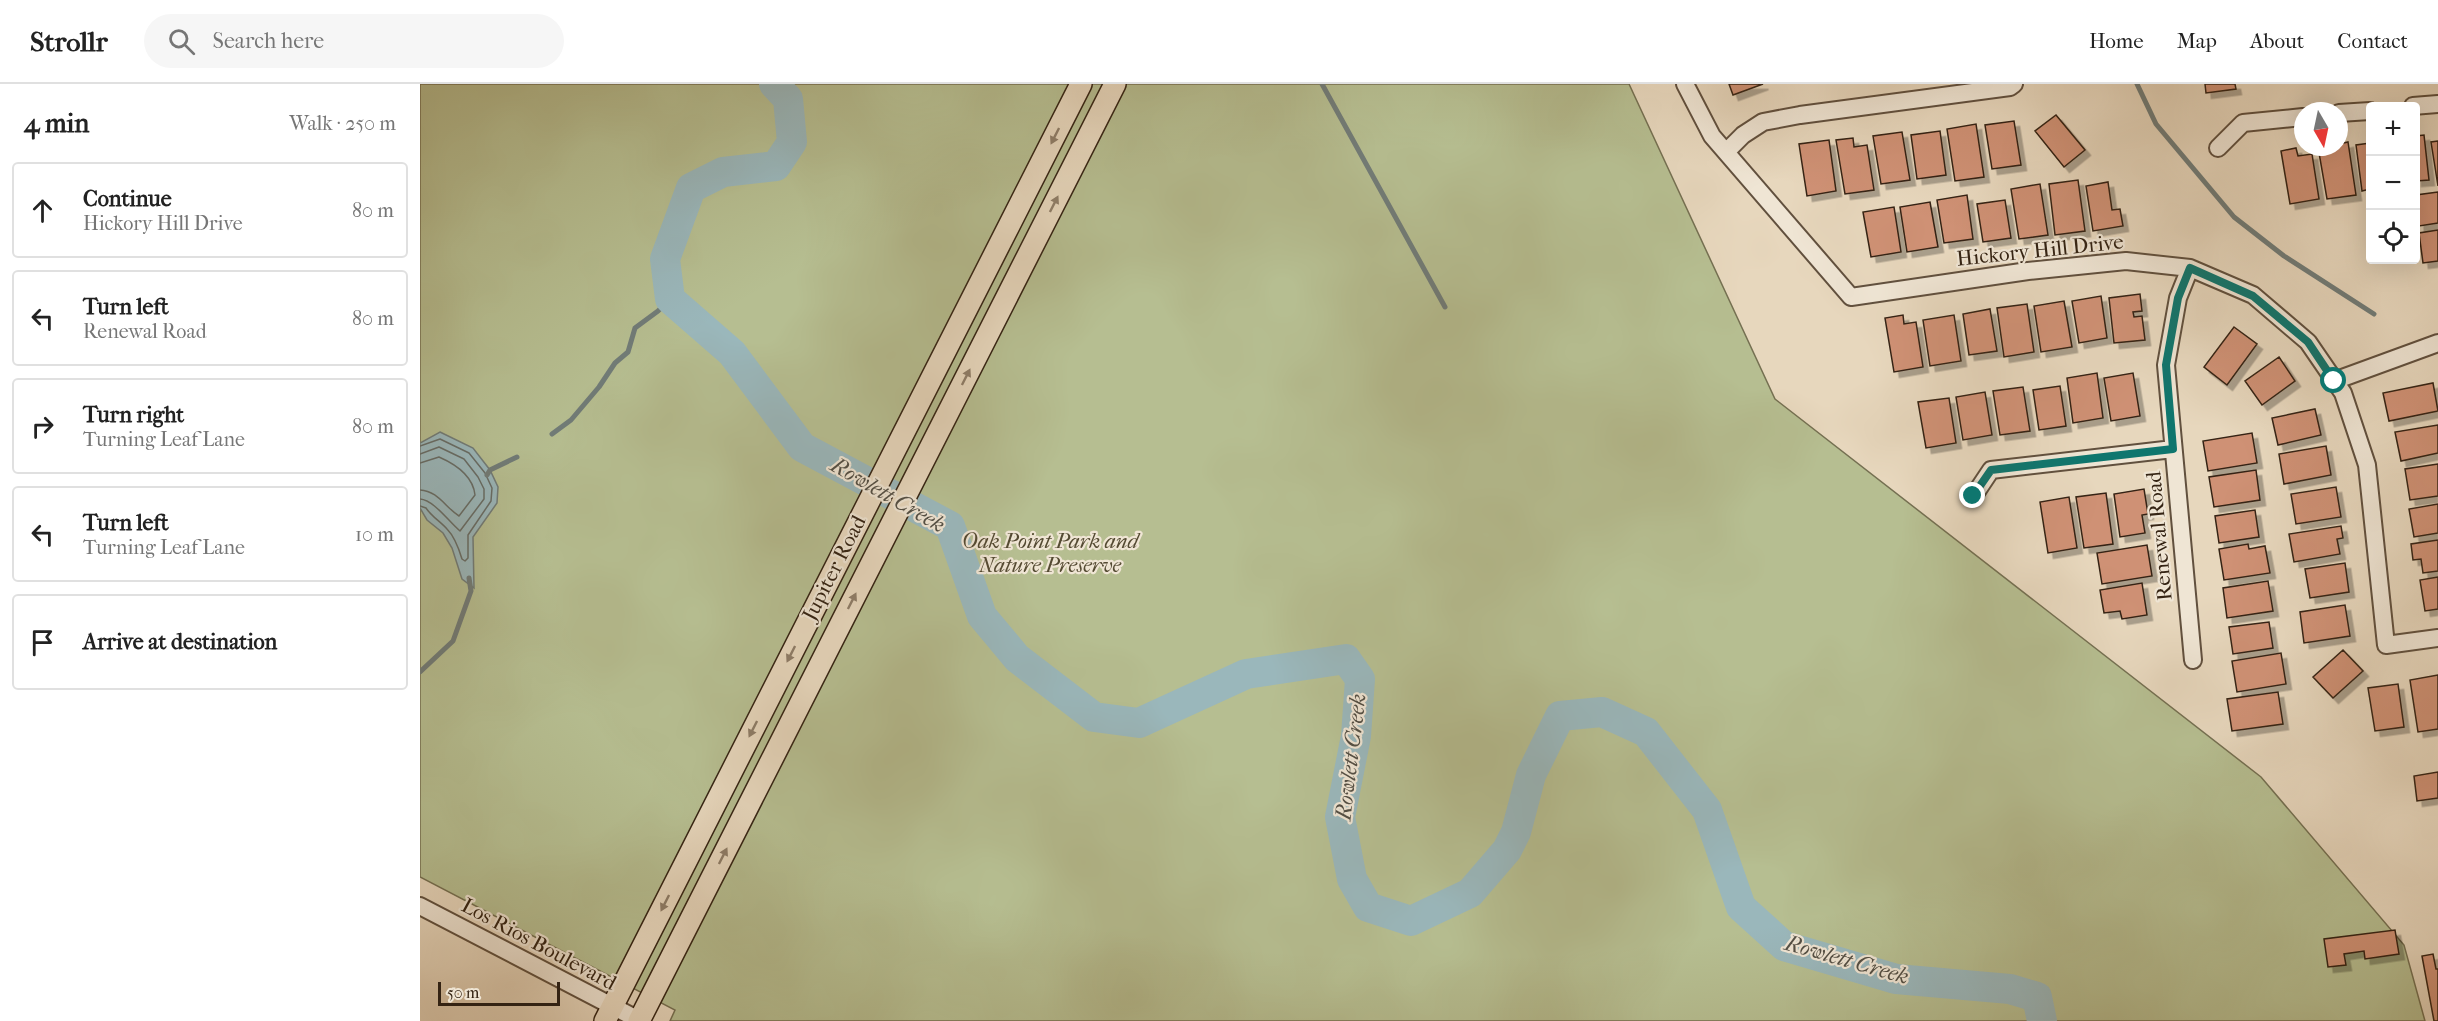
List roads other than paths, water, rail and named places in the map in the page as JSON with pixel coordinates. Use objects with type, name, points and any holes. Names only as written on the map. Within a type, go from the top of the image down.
[{"type":"main road","name":"Jupiter Road","points":[[608,1014],[1081,84]]},
{"type":"main road","name":"Jupiter Road","points":[[639,1021],[1115,84]]},
{"type":"street","name":"Hickory Hill Drive","points":[[1685,84],[1712,136],[1851,297],[2028,271],[2126,261],[2190,268],[2253,296],[2308,342],[2343,393],[2367,465],[2386,645],[2438,638]]},
{"type":"street","points":[[1726,152],[1743,135],[1763,122],[2010,87],[2014,84]]},
{"type":"street","points":[[2420,105],[2438,104]]},
{"type":"street","points":[[2348,113],[2366,111]]},
{"type":"street","points":[[2218,148],[2243,123],[2294,118]]},
{"type":"street","name":"Renewal Road","points":[[2190,268],[2178,298],[2166,365],[2193,660]]},
{"type":"street","points":[[2334,381],[2438,344]]},
{"type":"street","points":[[1973,496],[1991,470],[2173,449]]},
{"type":"street","name":"Los Rios Boulevard","points":[[420,906],[608,1014],[639,1021]]},
{"type":"water","points":[[440,432],[473,448],[490,470],[498,487],[497,503],[473,537],[474,588],[462,579],[452,548],[443,533],[427,520],[420,508],[420,443]]},
{"type":"waterway","name":"Rowlett Creek","points":[[774,84],[788,99],[792,142],[776,166],[723,172],[691,188],[665,259],[670,299],[732,353],[802,447],[950,526],[982,616],[1017,658],[1094,717],[1139,723],[1246,674],[1346,659],[1360,679],[1356,736],[1340,817],[1352,879],[1368,907],[1411,921],[1470,893],[1507,850],[1516,832],[1531,775],[1560,716],[1602,712],[1646,732],[1707,810],[1741,907],[1784,946],[1896,979],[2010,989],[2037,997],[2042,1021]]},
{"type":"waterway","points":[[1322,84],[1445,307]]},
{"type":"waterway","points":[[2137,84],[2156,124],[2234,217],[2284,256],[2374,314]]},
{"type":"waterway","points":[[552,434],[571,420],[599,387],[615,363],[628,352],[635,328],[670,299]]},
{"type":"waterway","points":[[487,475],[490,470],[517,457]]},
{"type":"waterway","points":[[420,672],[453,641],[471,591],[469,578]]},
{"type":"park label","name":"Oak Point Park and Nature Preserve","points":[[1050,553]]}]
